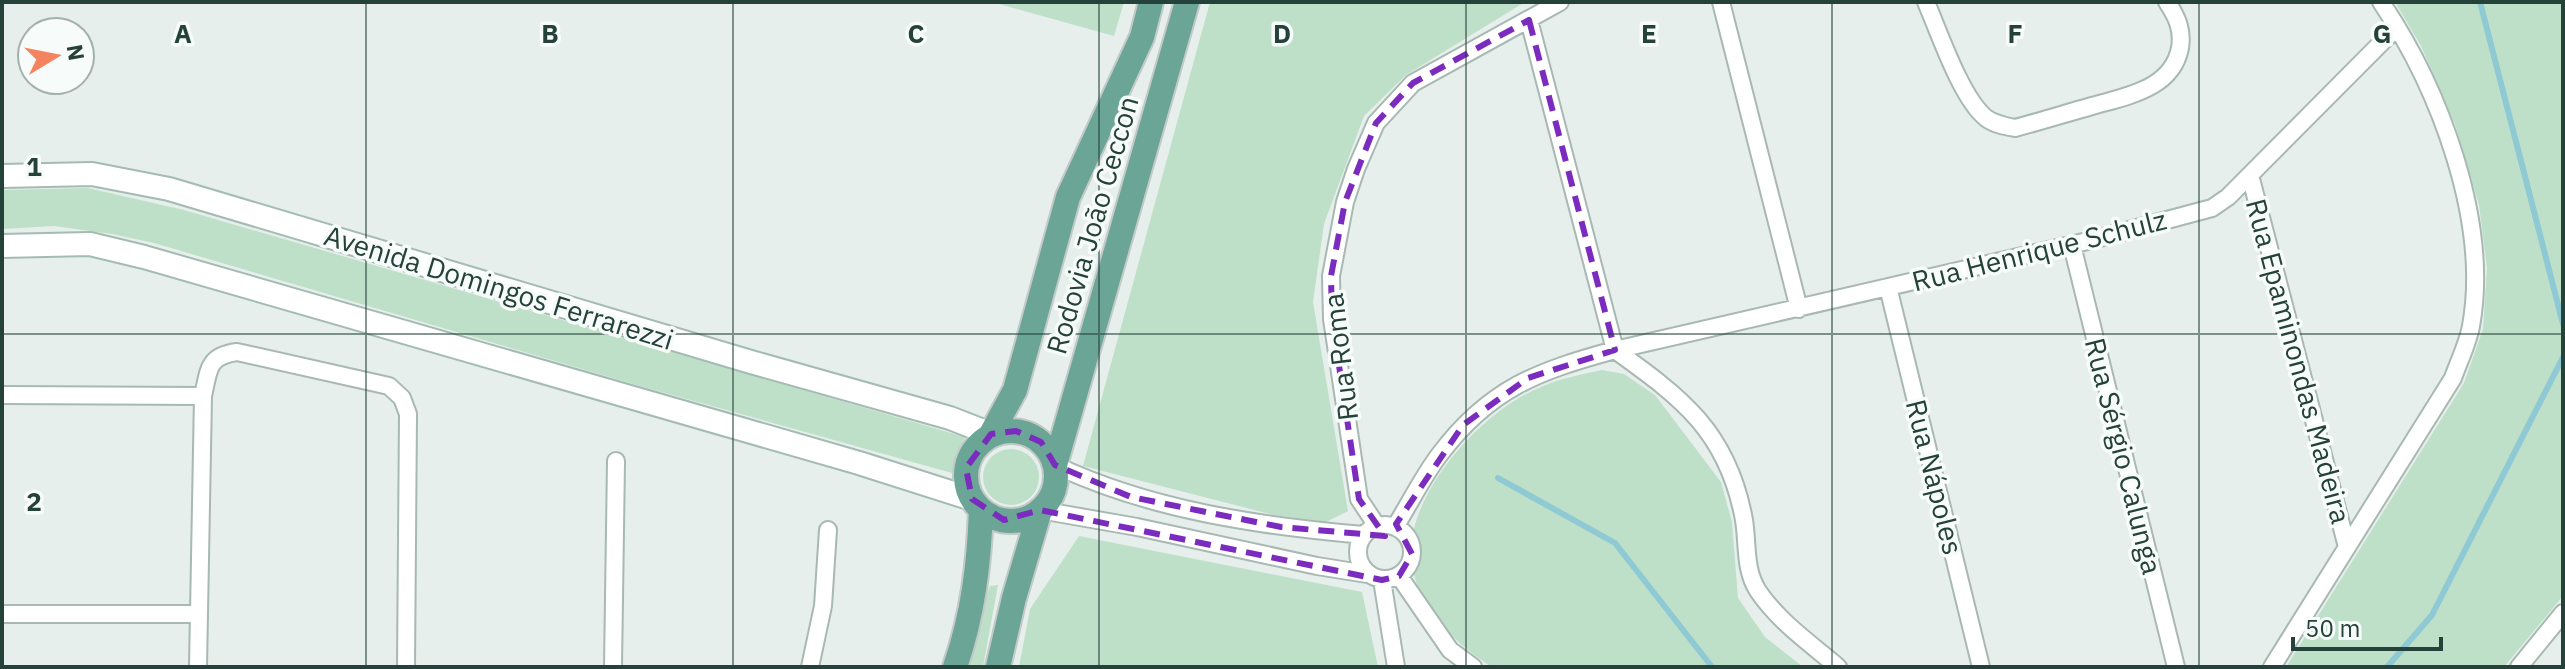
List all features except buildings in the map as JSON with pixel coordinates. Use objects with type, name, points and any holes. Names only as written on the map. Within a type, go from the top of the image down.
[{"type":"main road","name":"Rodovia João Ceccon","points":[[991,434],[1015,390],[1068,197],[1142,37],[1151,2]]},
{"type":"main road","name":"Rodovia João Ceccon","points":[[1055,465],[1187,2]]},
{"type":"main road","name":"Avenida Domingos Ferrarezzi","points":[[2,176],[92,174],[169,189],[950,418],[991,434]]},
{"type":"main road","points":[[2,246],[90,244],[144,257],[859,463],[977,504],[1004,520],[1017,520],[1040,510]]},
{"type":"main road","points":[[955,667],[968,627],[979,563],[977,504],[966,482],[966,468],[979,444],[991,434],[1016,431],[1029,434],[1041,442],[1055,465],[1053,490],[1040,510],[998,667]]},
{"type":"street","name":"Rua Roma","points":[[1399,576],[1410,563],[1412,554],[1408,538],[1379,529],[1359,499],[1332,319],[1331,276],[1345,202],[1376,123],[1413,83],[1560,2]]},
{"type":"street","points":[[1721,2],[1799,309]]},
{"type":"street","points":[[1926,2],[1971,103],[1998,125],[2015,128],[2139,92],[2162,79],[2172,70],[2182,37],[2167,2]]},
{"type":"street","points":[[2272,667],[2453,378],[2471,327],[2476,268],[2468,207],[2444,127],[2411,51],[2381,2]]},
{"type":"street","points":[[1529,20],[1615,350],[1681,400],[1712,434],[1732,477],[1744,520],[1746,560],[1757,589],[1793,628],[1838,667]]},
{"type":"street","name":"Rua Henrique Schulz","points":[[1379,529],[1413,498],[1438,456],[1463,425],[1492,399],[1528,378],[1566,363],[2072,245],[2212,208],[2228,197],[2397,27]]},
{"type":"street","name":"Rua Epaminondas Madeira","points":[[2250,175],[2347,547]]},
{"type":"street","name":"Rua Sérgio Calunga","points":[[2072,245],[2176,667]]},
{"type":"street","name":"Rua Nápoles","points":[[1888,287],[1981,667]]},
{"type":"street","points":[[198,667],[203,396],[210,365],[220,354],[237,352],[389,386],[402,398],[408,414],[406,667]]},
{"type":"street","points":[[2,395],[203,396]]},
{"type":"street","points":[[613,667],[616,461]]},
{"type":"street","points":[[1055,465],[1131,497],[1281,527],[1379,529]]},
{"type":"street","points":[[1040,510],[1375,577],[1399,576],[1450,650],[1473,667]]},
{"type":"street","name":"Rua Roma","points":[[1379,529],[1358,554],[1375,577],[1396,667]]},
{"type":"street","points":[[810,667],[823,606],[828,530]]},
{"type":"street","points":[[2519,667],[2563,613]]},
{"type":"street","points":[[2,614],[199,614]]},
{"type":"highlighted area","points":[[1529,20],[1615,350],[1528,378],[1463,425],[1396,524],[1412,554],[1399,576],[1382,580],[1040,510],[1004,520],[972,499],[966,468],[991,434],[1016,431],[1041,442],[1055,465],[1131,497],[1281,527],[1385,536],[1359,499],[1332,319],[1331,276],[1345,202],[1376,123],[1413,83]]},
{"type":"green space","points":[[992,2],[1124,2],[1114,36]]},
{"type":"green space","points":[[1210,2],[1525,2],[1406,75],[1364,116],[1324,224],[1313,302],[1348,511],[1326,522],[1274,515],[1083,466]]},
{"type":"green space","points":[[2395,2],[2563,2],[2563,596],[2504,667],[2286,667],[2464,383],[2483,329],[2487,268],[2479,205],[2455,124],[2421,46]]},
{"type":"green space","points":[[88,188],[184,210],[965,437],[952,473],[640,386],[154,243],[54,226],[2,229],[2,190]]},
{"type":"green space","points":[[1602,370],[1624,374],[1655,395],[1721,482],[1732,522],[1738,598],[1765,637],[1803,667],[1492,667],[1456,639],[1426,603],[1414,575],[1411,549],[1416,522],[1444,468],[1464,443],[1510,404],[1549,384]]},
{"type":"green space","points":[[1011,449],[1031,457],[1039,477],[1031,497],[1011,505],[991,497],[983,477],[991,457]]},
{"type":"green space","points":[[1079,536],[1362,592],[1378,667],[1019,667],[1030,609]]},
{"type":"green space","points":[[998,585],[983,667],[962,667],[990,586]]},
{"type":"waterway","points":[[2480,2],[2563,324]]},
{"type":"waterway","points":[[2387,667],[2432,615],[2563,357]]},
{"type":"waterway","points":[[1498,478],[1615,543],[1712,667]]}]
